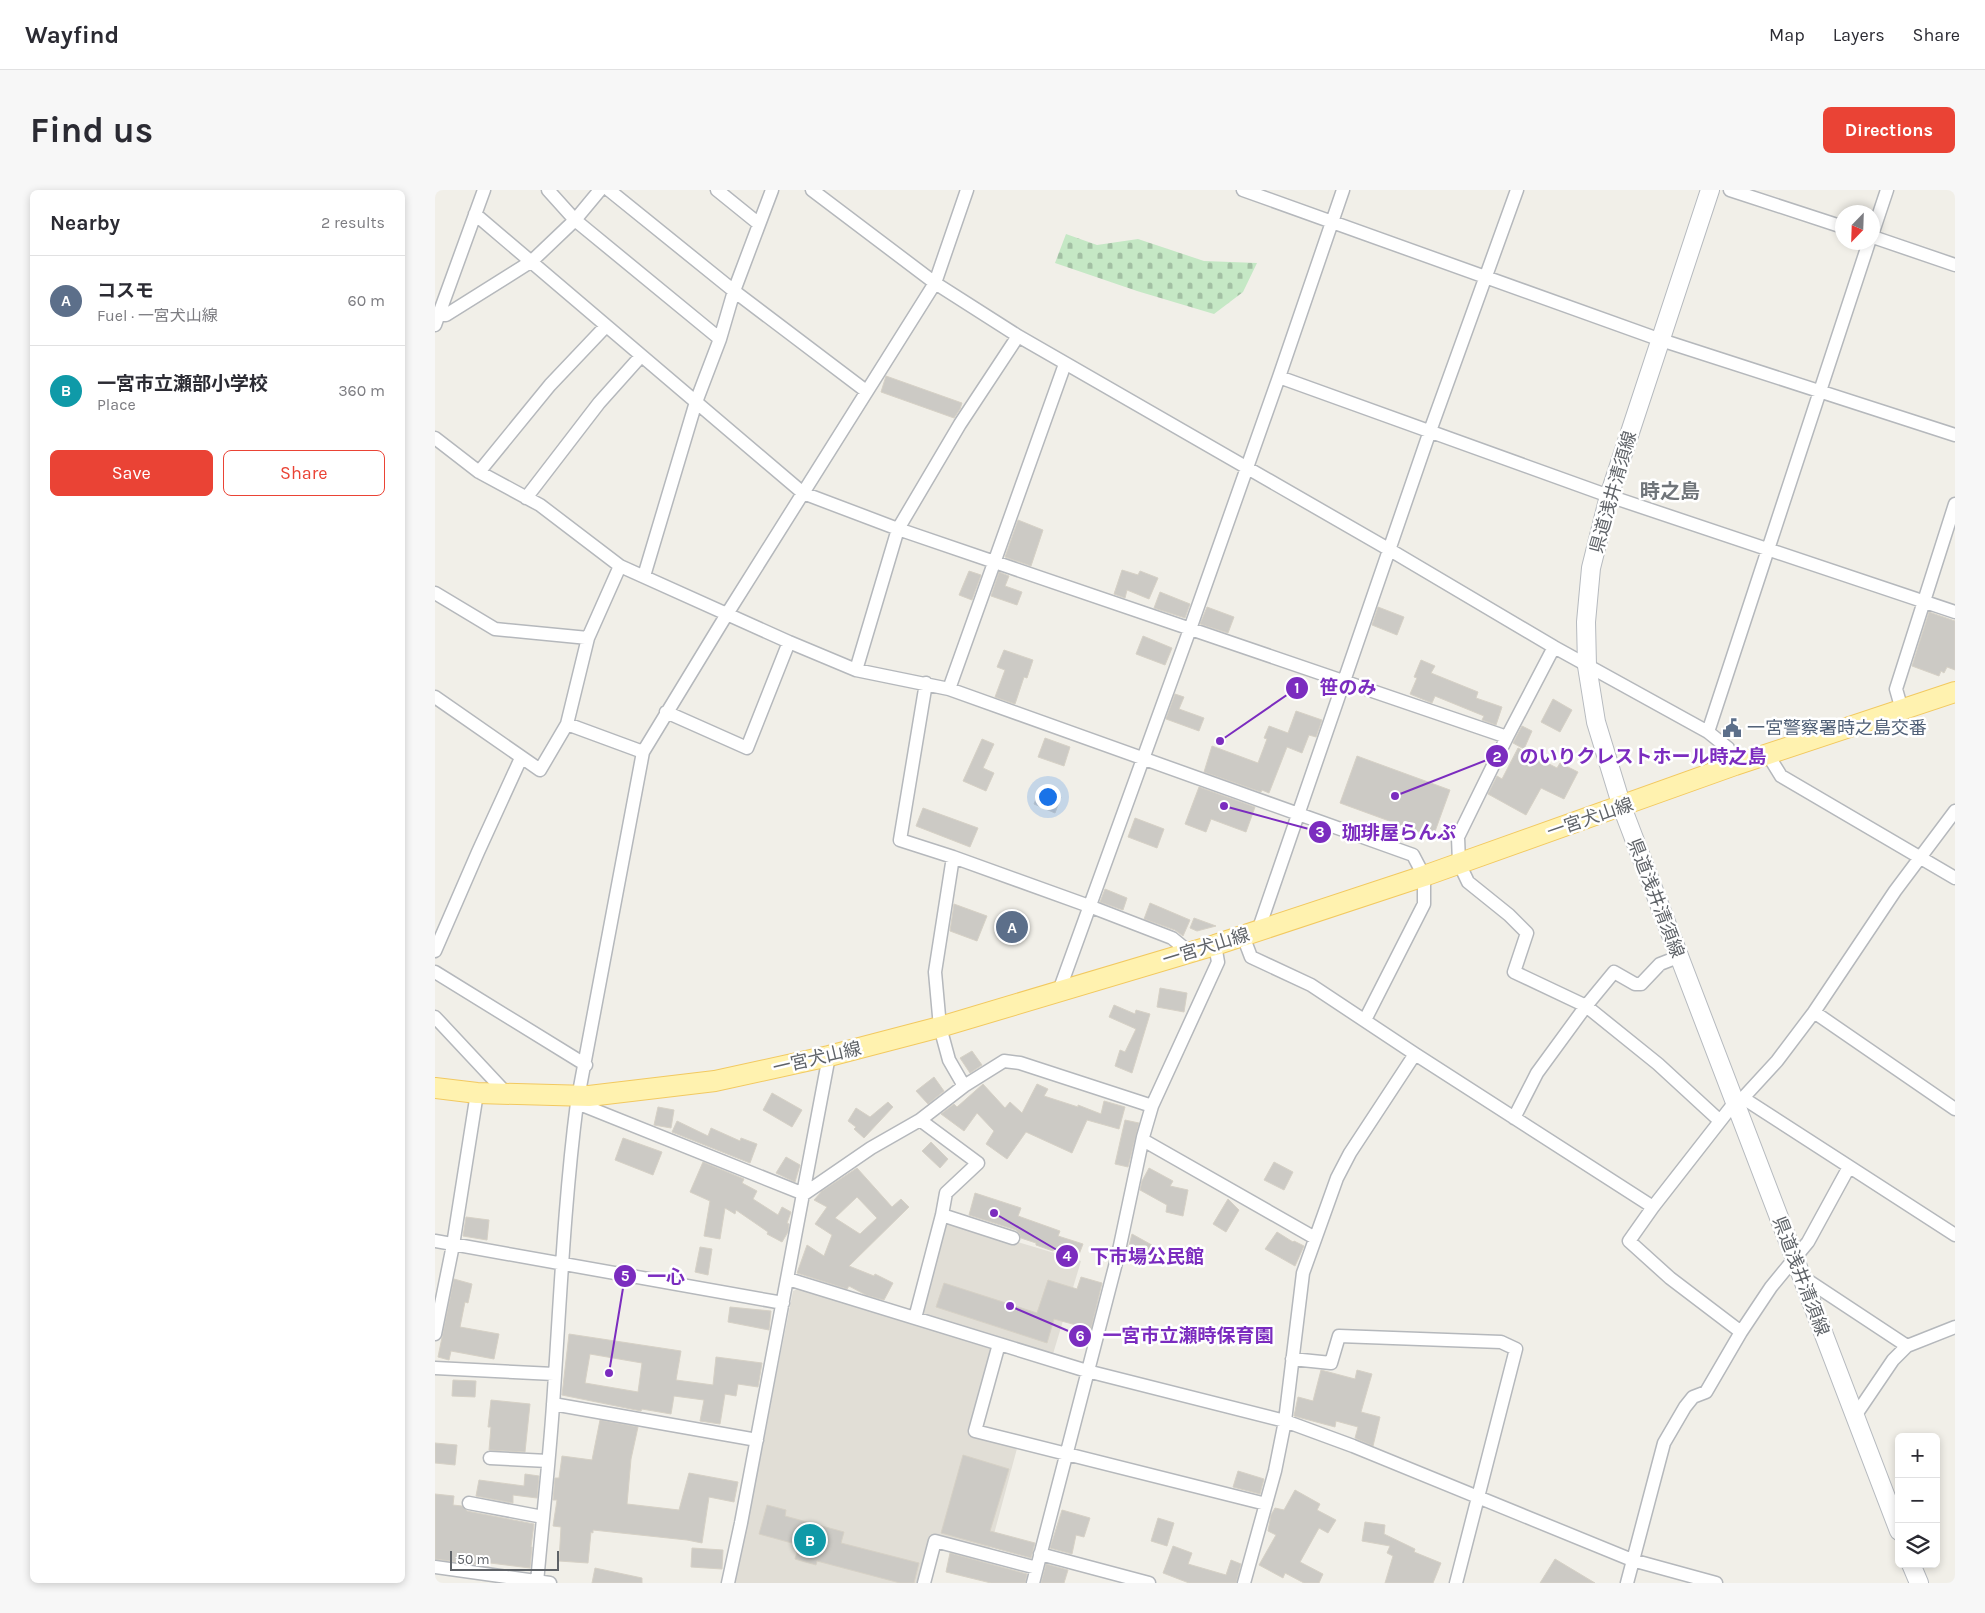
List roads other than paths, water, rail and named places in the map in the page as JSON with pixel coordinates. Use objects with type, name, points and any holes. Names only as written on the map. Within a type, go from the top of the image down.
[{"type":"main road","name":"県道浅井清須線","points":[[1711,190],[1609,496],[1591,568],[1586,622],[1587,666],[1596,722],[1622,807],[1678,957],[1739,1100],[1795,1260],[1896,1523]]},
{"type":"main road","name":"一宮犬山線","points":[[435,1088],[578,1100],[715,1081],[829,1056],[940,1027],[1250,934],[1424,876],[1622,807],[1735,765],[1955,692]]},
{"type":"main road","points":[[1913,1568],[1919,1583]]},
{"type":"street","points":[[437,320],[484,190]]},
{"type":"street","points":[[549,190],[575,220],[719,339]]},
{"type":"street","points":[[437,320],[532,261],[575,220],[600,190]]},
{"type":"street","points":[[609,190],[734,291],[866,391]]},
{"type":"street","points":[[717,190],[759,224]]},
{"type":"street","points":[[644,576],[696,402],[734,291],[772,190]]},
{"type":"street","points":[[812,190],[935,283],[1018,336],[1247,467],[1587,666],[1708,732],[1728,748],[1735,765]]},
{"type":"street","points":[[537,1582],[553,1404],[571,1150],[578,1100],[643,752],[727,614],[935,283],[967,190]]},
{"type":"street","points":[[1243,190],[1661,340],[1955,435]]},
{"type":"street","points":[[1059,991],[1190,630],[1343,190]]},
{"type":"street","points":[[1517,190],[1430,431],[1298,812],[1250,934],[1251,957],[1311,985],[1653,1207]]},
{"type":"street","points":[[1730,190],[1835,224]]},
{"type":"street","points":[[1880,211],[1887,190]]},
{"type":"street","points":[[475,214],[803,493],[898,529],[1507,737]]},
{"type":"street","points":[[1880,239],[1955,264]]},
{"type":"street","points":[[1708,732],[1866,250]]},
{"type":"street","points":[[479,472],[550,385],[606,326]]},
{"type":"street","points":[[856,670],[898,529],[961,424],[1018,336]]},
{"type":"street","points":[[526,498],[599,403],[641,356]]},
{"type":"street","points":[[949,689],[1065,364]]},
{"type":"street","points":[[1279,378],[1609,496],[1924,600],[1955,612]]},
{"type":"street","points":[[435,438],[479,472],[540,505],[620,566],[789,642],[856,670],[949,689],[1298,812],[1413,855],[1424,876],[1424,904],[1365,1020]]},
{"type":"street","points":[[1902,710],[1896,689],[1955,504]]},
{"type":"street","points":[[435,697],[540,770],[567,724],[589,638],[620,566]]},
{"type":"street","points":[[435,593],[495,629],[589,638]]},
{"type":"street","points":[[666,712],[747,748],[789,642]]},
{"type":"street","points":[[1554,647],[1458,837],[1459,863],[1468,882],[1509,915],[1527,933],[1514,972],[1586,1006],[1658,1064],[1720,1121]]},
{"type":"street","points":[[925,683],[900,840],[953,857],[1172,938],[1189,952]]},
{"type":"street","points":[[567,724],[643,752]]},
{"type":"street","points":[[1768,754],[1781,776],[1955,878]]},
{"type":"street","points":[[435,951],[521,758]]},
{"type":"street","points":[[1741,1332],[1670,1278],[1629,1241],[1720,1121],[1777,1061],[1814,1012],[1895,891],[1955,811]]},
{"type":"street","points":[[953,857],[935,972],[940,1027],[949,1060],[964,1086]]},
{"type":"street","points":[[1033,1583],[1118,1255],[1152,1106],[1218,962],[1215,945]]},
{"type":"street","points":[[1514,1118],[1537,1073],[1586,1006],[1614,972],[1635,984],[1641,984],[1660,964],[1678,957]]},
{"type":"street","points":[[435,972],[585,1065]]},
{"type":"street","points":[[1814,1012],[1955,1109]]},
{"type":"street","points":[[435,1018],[507,1094]]},
{"type":"street","points":[[1246,1583],[1275,1470],[1285,1421],[1303,1272],[1337,1178],[1349,1153],[1415,1054]]},
{"type":"street","points":[[728,1583],[757,1440],[829,1056]]},
{"type":"street","points":[[804,1194],[871,1148],[920,1120],[964,1086],[1004,1061],[1021,1063],[1152,1106]]},
{"type":"street","points":[[435,1334],[453,1245],[477,1093]]},
{"type":"street","points":[[578,1100],[804,1194]]},
{"type":"street","points":[[1739,1100],[1849,1167],[1955,1236]]},
{"type":"street","points":[[915,1318],[946,1193],[978,1163],[920,1120]]},
{"type":"street","points":[[1143,1140],[1315,1238]]},
{"type":"street","points":[[1627,1583],[1664,1443],[1693,1397],[1706,1392],[1741,1332],[1771,1287],[1808,1242],[1849,1167]]},
{"type":"street","points":[[942,1215],[1013,1238]]},
{"type":"street","points":[[435,1241],[783,1302]]},
{"type":"street","points":[[1801,1276],[1907,1346]]},
{"type":"street","points":[[788,1278],[1087,1371],[1285,1421],[1353,1446],[1478,1499],[1632,1560],[1716,1583]]},
{"type":"street","points":[[1855,1416],[1893,1360],[1907,1346],[1955,1327]]},
{"type":"street","points":[[1292,1359],[1331,1363],[1339,1336],[1501,1342],[1516,1349],[1456,1583]]},
{"type":"street","points":[[999,1344],[975,1430],[1266,1504]]},
{"type":"street","points":[[435,1368],[554,1374]]},
{"type":"street","points":[[553,1404],[757,1440]]},
{"type":"street","points":[[490,1458],[548,1461]]},
{"type":"street","points":[[469,1503],[543,1517]]},
{"type":"street","points":[[924,1583],[935,1541],[1037,1568]]},
{"type":"street","points":[[1040,1554],[1149,1583]]},
{"type":"street","points":[[435,1567],[551,1583]]},
{"type":"place","name":"一宮警察署時之島交番","points":[[1732,728]]},
{"type":"place","name":"笹のみ","points":[[1220,741]]},
{"type":"place","name":"のいりクレストホール時之島","points":[[1395,796]]},
{"type":"place","name":"珈琲屋らんぷ","points":[[1224,806]]},
{"type":"place","name":"コスモ","points":[[1012,927]]},
{"type":"place","name":"下市場公民館","points":[[994,1213]]},
{"type":"place","name":"一宮市立瀬時保育園","points":[[1010,1306]]},
{"type":"place","name":"一心","points":[[609,1373]]},
{"type":"place","name":"一宮市立瀬部小学校","points":[[810,1540]]},
{"type":"district","name":"時之島","points":[[1670,491]]}]
